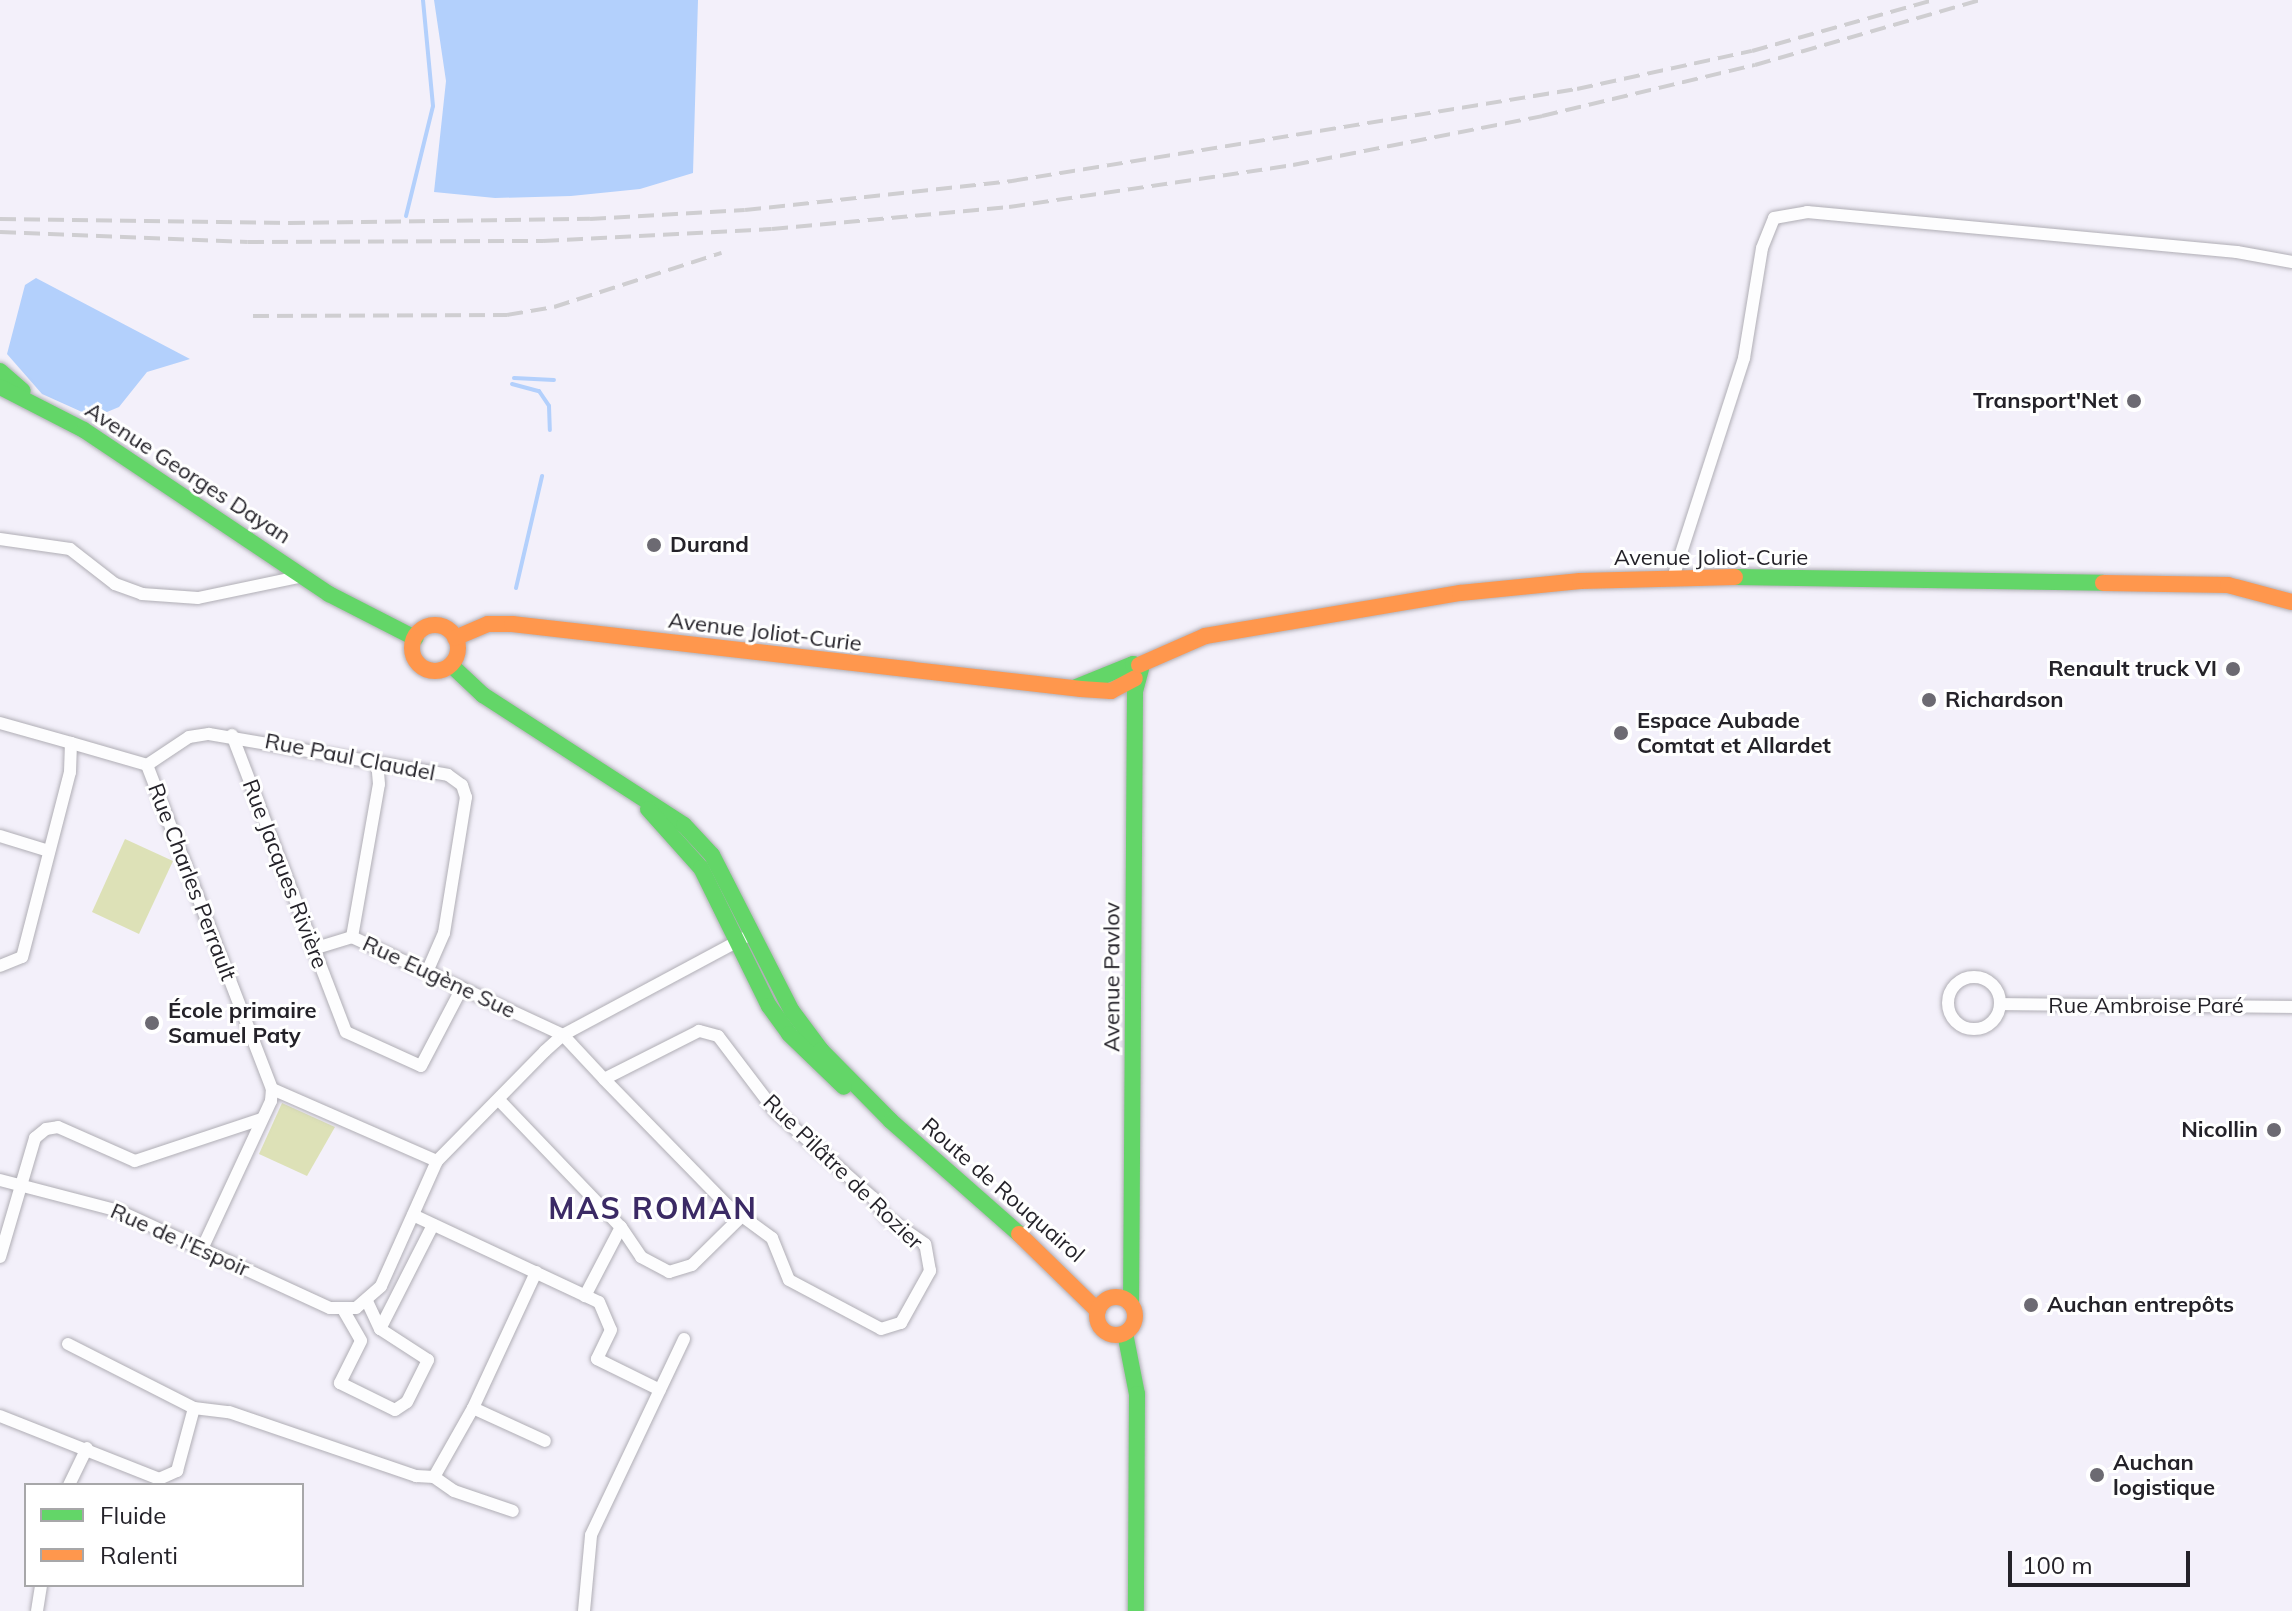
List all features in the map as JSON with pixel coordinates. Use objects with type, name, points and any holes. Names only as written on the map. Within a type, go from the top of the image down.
[{"type":"street","points":[[1673,578],[1744,358],[1764,240],[1774,218],[1807,212],[2237,252],[2292,262]]},
{"type":"street","name":"Avenue Georges Dayan","points":[[0,371],[47,409],[303,576]]},
{"type":"street","name":"Avenue Georges Dayan","points":[[0,387],[47,409]]},
{"type":"street","points":[[0,539],[70,549],[115,584],[142,594],[198,598],[303,576],[345,604],[415,638]]},
{"type":"street","name":"Avenue Joliot-Curie","points":[[455,638],[488,624],[512,624],[1111,691],[1132,673],[1205,636],[1510,586],[1673,578],[2228,585],[2292,602]]},
{"type":"street","points":[[435,625],[455,638],[458,652],[451,665],[425,669],[413,655],[415,638],[435,625]]},
{"type":"street","name":"Route de Rouquairol","points":[[451,665],[483,695],[684,825],[712,855],[792,1011],[821,1050],[891,1121],[1085,1293],[1098,1311],[1103,1329],[1120,1334]]},
{"type":"street","name":"Avenue Pavlov","points":[[1120,1334],[1135,1319],[1121,1300],[1134,1277],[1132,673]]},
{"type":"street","name":"Rue Charles Perrault","points":[[0,723],[147,765],[272,1089]]},
{"type":"street","name":"Rue Paul Claudel","points":[[147,765],[189,737],[232,735],[448,775],[462,785],[466,797],[444,933],[427,972]]},
{"type":"street","name":"Rue Jacques Rivière","points":[[232,735],[346,1032],[421,1066],[462,988]]},
{"type":"street","points":[[0,966],[22,957],[70,772],[71,743]]},
{"type":"street","points":[[352,937],[379,784],[377,762]]},
{"type":"street","name":"Route de Rouquairol","points":[[622,787],[662,822],[701,868],[737,942],[789,1034],[840,1084],[891,1121]]},
{"type":"street","points":[[0,836],[49,851]]},
{"type":"street","points":[[356,1307],[381,1286],[437,1161],[563,1035],[753,933]]},
{"type":"street","name":"Rue Eugène Sue","points":[[313,949],[352,937],[563,1035]]},
{"type":"street","points":[[1979,978],[1994,987],[2000,1004],[1994,1020],[1978,1029],[1960,1025],[1948,1002],[1955,986],[1979,978]]},
{"type":"street","name":"Rue Ambroise Paré","points":[[2000,1004],[2292,1007]]},
{"type":"street","name":"Rue Pilâtre de Rozier","points":[[563,1035],[604,1079],[727,1205],[745,1213],[780,1248],[789,1280],[881,1329],[901,1323],[930,1271],[925,1244],[886,1217],[873,1198],[775,1111],[718,1036],[699,1031],[604,1079]]},
{"type":"street","points":[[202,1249],[272,1089],[437,1161]]},
{"type":"street","points":[[499,1100],[621,1227],[641,1257],[669,1272],[692,1265],[745,1213]]},
{"type":"street","points":[[0,1257],[35,1138],[46,1129],[58,1127],[135,1161],[261,1119]]},
{"type":"street","name":"Rue de l'Espoir","points":[[0,1180],[119,1211],[202,1249],[356,1307]]},
{"type":"street","points":[[413,1215],[599,1302],[611,1330],[597,1359],[660,1390]]},
{"type":"street","points":[[380,1329],[433,1225]]},
{"type":"street","points":[[585,1296],[621,1227]]},
{"type":"street","points":[[434,1477],[473,1408],[536,1272]]},
{"type":"street","name":"Route de Rouquairol","points":[[1085,1293],[1121,1300]]},
{"type":"street","points":[[1098,1311],[1121,1300]]},
{"type":"street","points":[[356,1307],[380,1329],[428,1360],[407,1402],[395,1410],[340,1383],[361,1341],[356,1307]]},
{"type":"street","points":[[1120,1334],[1135,1380],[1136,1611]]},
{"type":"street","points":[[584,1611],[591,1535],[684,1339]]},
{"type":"street","points":[[68,1344],[194,1408],[229,1412],[416,1476],[434,1477],[454,1491],[513,1511]]},
{"type":"street","points":[[0,1416],[159,1479],[177,1471],[194,1408]]},
{"type":"street","points":[[473,1408],[545,1441]]},
{"type":"street","points":[[70,1483],[87,1448]]},
{"type":"street","points":[[37,1611],[41,1587]]},
{"type":"green space","points":[[125,839],[173,861],[139,934],[92,912]]},
{"type":"green space","points":[[282,1103],[335,1127],[307,1176],[259,1154]]},
{"type":"water","points":[[434,0],[698,0],[693,173],[640,189],[571,196],[495,198],[434,192],[446,81]]},
{"type":"water","points":[[36,278],[190,359],[147,372],[119,407],[107,412],[97,409],[91,416],[42,394],[7,354],[25,285]]},
{"type":"waterway","points":[[406,216],[433,106],[423,0]]},
{"type":"waterway","points":[[514,378],[554,380]]},
{"type":"waterway","points":[[512,384],[539,391],[549,406],[550,430]]},
{"type":"waterway","points":[[516,588],[542,476]]},
{"type":"railway","points":[[0,219],[289,223],[590,219],[745,210],[1012,181],[1577,89],[1752,51],[1934,0]]},
{"type":"railway","points":[[0,232],[248,242],[543,241],[772,229],[1009,207],[1293,165],[1542,116],[1755,65],[1980,0]]},
{"type":"railway","points":[[253,316],[507,315],[554,307],[721,253]]},
{"type":"traffic: fast","points":[[0,371],[23,391]]},
{"type":"traffic: fast","points":[[0,387],[84,430],[329,594],[415,638]]},
{"type":"traffic: fast","points":[[1735,577],[2103,583]]},
{"type":"traffic: fast","points":[[1074,688],[1133,664],[1141,669],[1135,691],[1131,1304]]},
{"type":"traffic: fast","points":[[451,665],[483,695],[684,825],[712,855],[792,1011],[821,1050],[891,1121],[1019,1234]]},
{"type":"traffic: fast","points":[[648,809],[701,868],[769,1006],[789,1034],[844,1087]]},
{"type":"traffic: fast","points":[[1125,1333],[1137,1394],[1136,1611]]},
{"type":"traffic: slow","points":[[1139,665],[1205,636],[1460,593],[1580,581],[1735,577]]},
{"type":"traffic: slow","points":[[2103,583],[2228,585],[2292,602]]},
{"type":"traffic: slow","points":[[455,638],[488,624],[512,624],[1081,689],[1111,691],[1135,678]]},
{"type":"traffic: slow","points":[[435,625],[451,632],[458,648],[451,664],[435,671],[419,664],[412,648],[419,632],[435,625]]},
{"type":"traffic: slow","points":[[1019,1234],[1098,1311]]},
{"type":"traffic: slow","points":[[1116,1297],[1129,1303],[1135,1316],[1129,1329],[1116,1335],[1103,1329],[1097,1316],[1103,1303],[1116,1297]]},
{"type":"place","name":"Transport'Net","points":[[2134,401]]},
{"type":"place","name":"Durand","points":[[654,545]]},
{"type":"place","name":"Renault truck VI","points":[[2233,669]]},
{"type":"place","name":"Richardson","points":[[1929,700]]},
{"type":"place","name":"Espace Aubade Comtat et Allardet","points":[[1621,733]]},
{"type":"place","name":"École primaire Samuel Paty","points":[[152,1023]]},
{"type":"place","name":"Nicollin","points":[[2274,1130]]},
{"type":"place","name":"Auchan entrepôts","points":[[2031,1305]]},
{"type":"place","name":"Auchan logistique","points":[[2097,1475]]},
{"type":"district","name":"MAS ROMAN","points":[[653,1208]]}]
